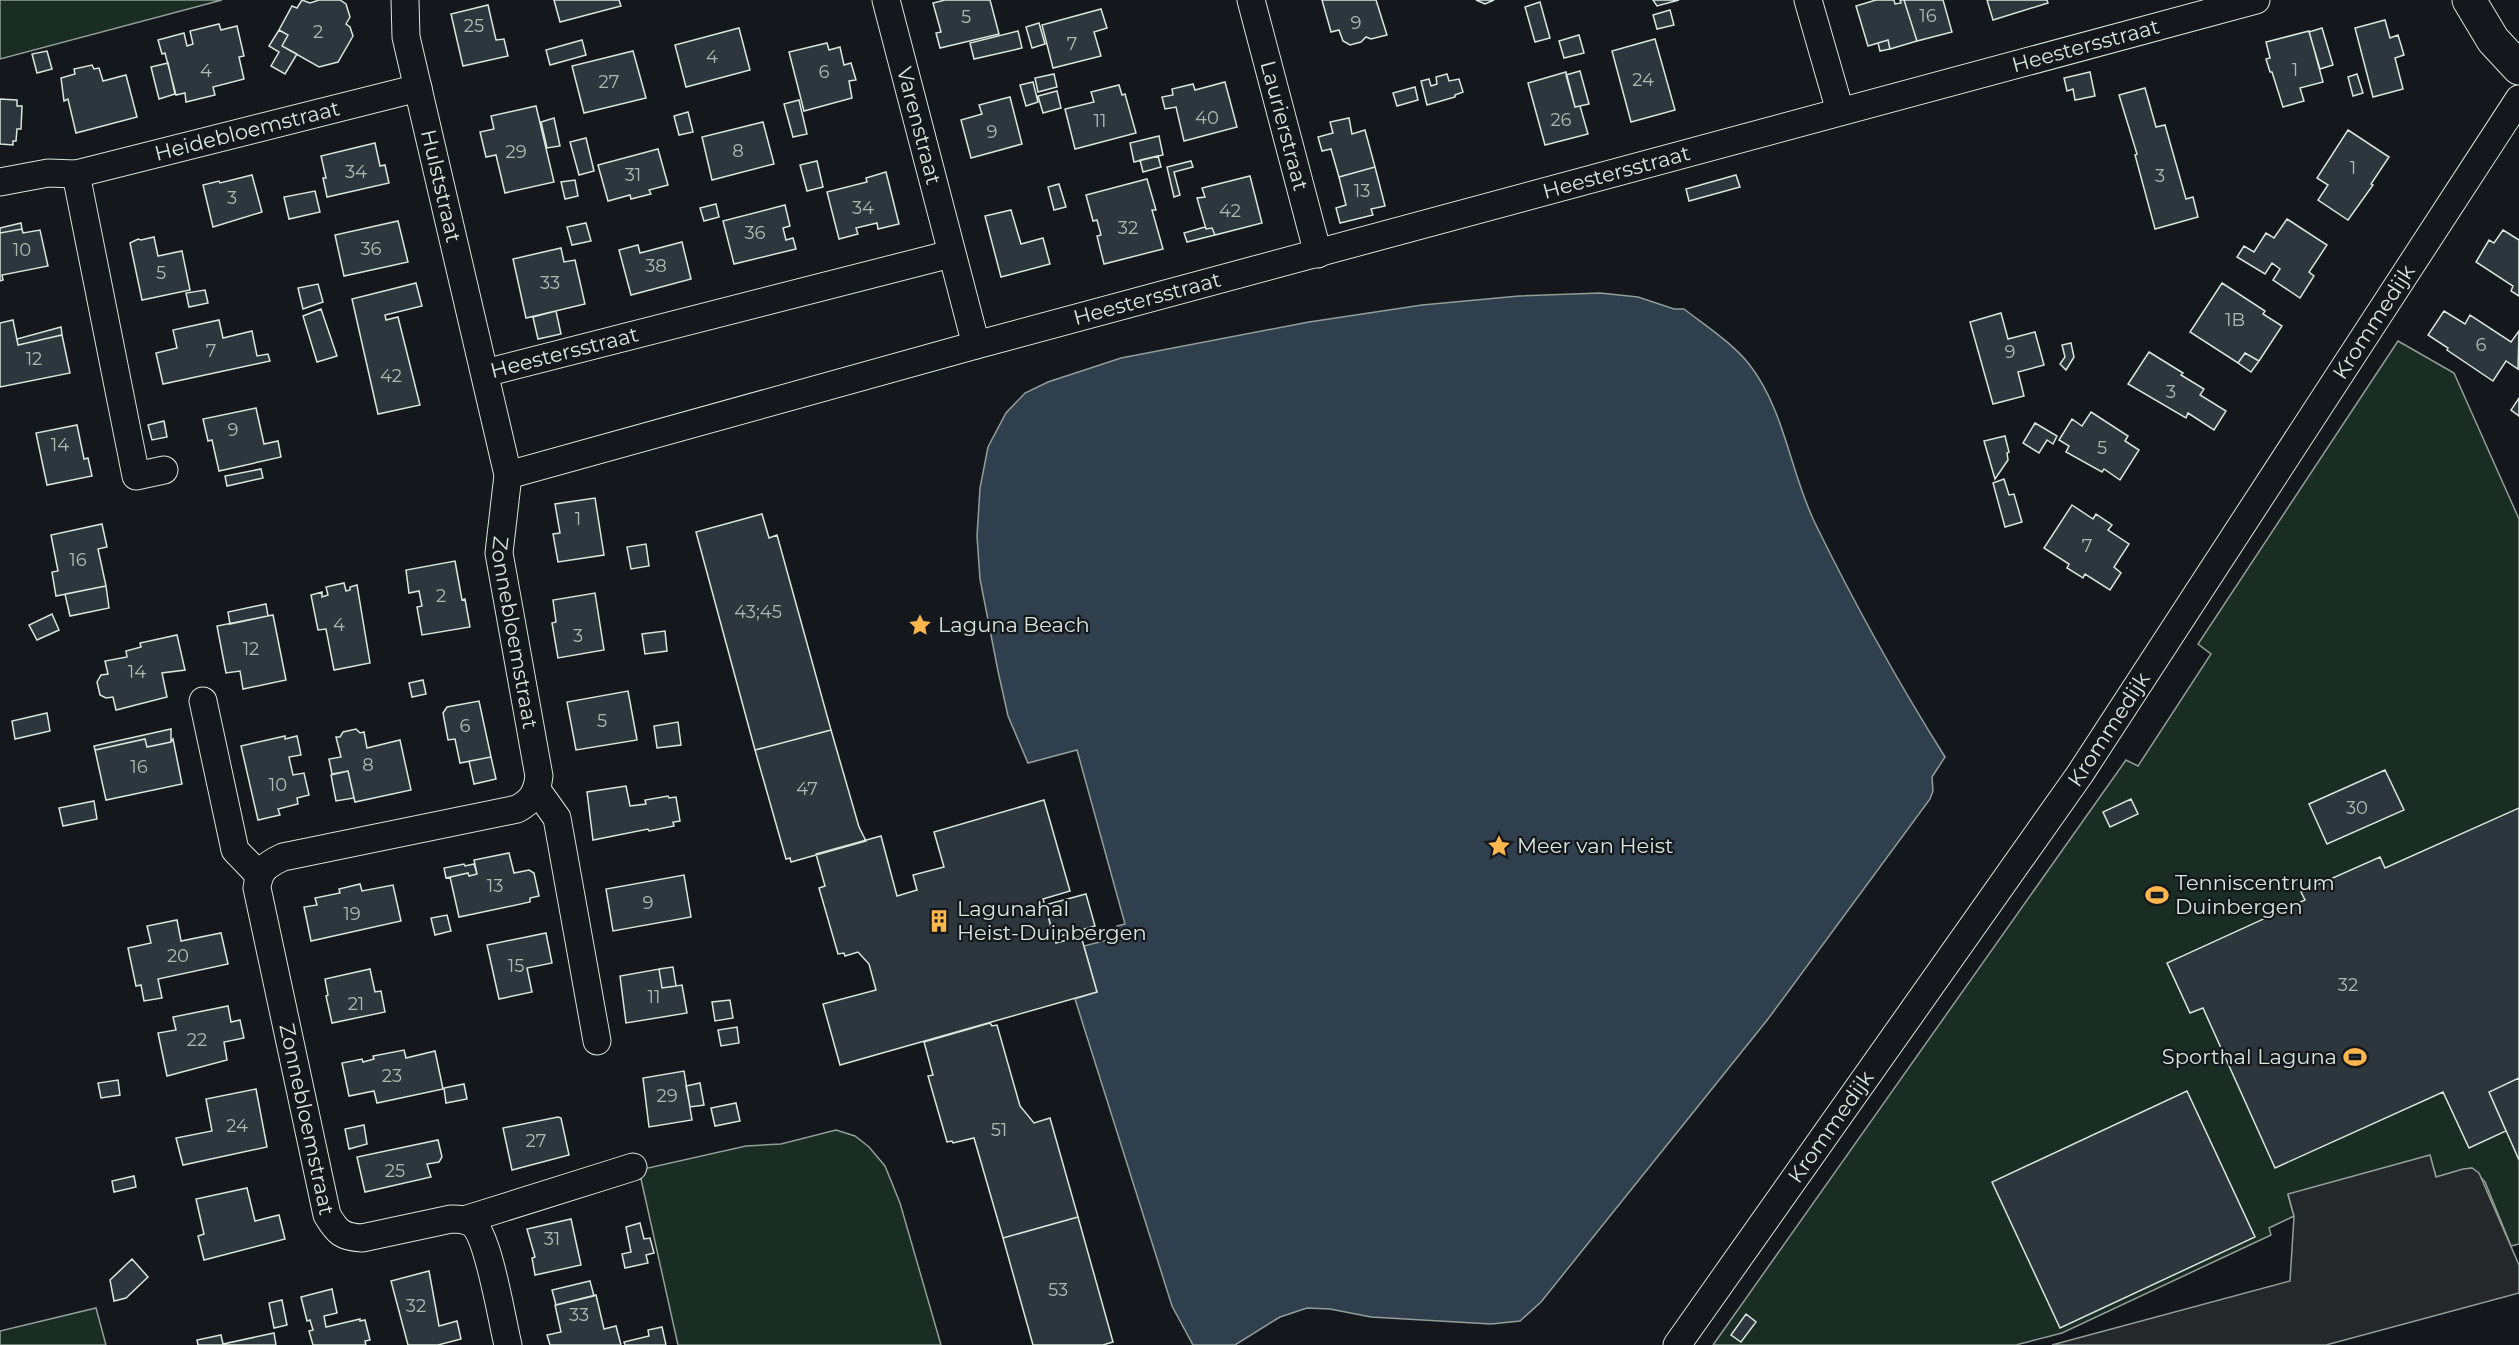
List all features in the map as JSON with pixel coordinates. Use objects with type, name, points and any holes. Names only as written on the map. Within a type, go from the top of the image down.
[{"type":"street","name":"Hulststraat","points":[[405,0],[406,37],[485,373]]},
{"type":"street","name":"Varenstraat","points":[[886,0],[951,254]]},
{"type":"street","name":"Laurierstraat","points":[[1251,0],[1318,254]]},
{"type":"street","points":[[1808,0],[1839,111]]},
{"type":"street","name":"Heestersstraat","points":[[951,254],[485,373],[508,475],[976,345],[2256,0]]},
{"type":"street","points":[[2469,0],[2493,40],[2519,68]]},
{"type":"street","name":"Heidebloemstraat","points":[[0,182],[48,172],[76,174],[418,88]]},
{"type":"street","name":"Krommedijk","points":[[1677,1345],[2080,774],[2519,99]]},
{"type":"street","points":[[76,174],[136,477],[164,470]]},
{"type":"street","points":[[951,254],[976,345]]},
{"type":"street","name":"Zonnebloemstraat","points":[[508,475],[499,553],[539,776],[537,790]]},
{"type":"street","points":[[203,700],[236,850],[259,875],[267,864],[283,857],[517,809],[530,802],[537,790],[556,818],[597,1041]]},
{"type":"street","name":"Zonnebloemstraat","points":[[259,875],[257,888],[324,1203],[327,1215],[335,1228],[347,1237],[362,1238],[451,1219],[464,1220],[633,1167]]},
{"type":"street","points":[[464,1220],[473,1224],[486,1250],[508,1345]]},
{"type":"green space","points":[[0,0],[222,0],[0,59]]},
{"type":"green space","name":"Tenniscentrum Duinbergen","points":[[2398,341],[2454,373],[2519,519],[2519,1244],[2511,1246],[2485,1182],[2472,1168],[2436,1177],[2430,1156],[2288,1195],[2294,1216],[2269,1228],[2271,1235],[2062,1333],[2016,1345],[1713,1345],[2126,760],[2138,766],[2211,654],[2198,644]]},
{"type":"green space","points":[[836,1130],[855,1136],[869,1147],[885,1166],[900,1203],[941,1345],[678,1345],[639,1170],[746,1146],[781,1144]]},
{"type":"green space","points":[[96,1308],[106,1345],[0,1345],[0,1331]]},
{"type":"shaded area","points":[[2430,1155],[2436,1177],[2472,1168],[2479,1173],[2519,1265],[2519,1293],[2326,1345],[2052,1345],[2290,1281],[2294,1216],[2288,1194]]},
{"type":"water","name":"Meer van Heist","points":[[1600,293],[1638,297],[1674,309],[1684,309],[1734,349],[1749,364],[1761,382],[1779,421],[1806,503],[1815,523],[1877,642],[1945,757],[1932,777],[1933,791],[1930,799],[1768,1019],[1541,1302],[1520,1321],[1491,1324],[1371,1317],[1330,1309],[1307,1308],[1280,1317],[1235,1345],[1193,1345],[1172,1306],[1075,999],[1097,992],[1084,946],[1119,937],[1117,926],[1125,924],[1077,750],[1028,763],[1008,716],[980,579],[977,536],[980,488],[988,447],[1006,413],[1025,393],[1048,382],[1121,358],[1309,322],[1422,305],[1519,296]]},
{"type":"building","points":[[302,0],[310,3],[319,0],[340,0],[346,4],[350,17],[346,24],[350,27],[353,36],[338,62],[319,67],[282,46],[288,35],[279,30],[292,6],[297,8]]},
{"type":"building","points":[[554,0],[619,0],[621,6],[560,22]]},
{"type":"building","points":[[945,0],[990,0],[999,34],[940,48],[936,33],[941,32],[933,3]]},
{"type":"building","points":[[1322,0],[1376,0],[1387,35],[1371,39],[1366,37],[1361,42],[1350,45],[1343,41],[1339,30],[1331,32]]},
{"type":"building","points":[[1476,0],[1494,0],[1485,4]]},
{"type":"building","points":[[1653,0],[1679,0],[1657,6]]},
{"type":"building","points":[[1876,0],[1894,0],[1895,4],[1904,0],[1917,41],[1890,49],[1888,40],[1868,46],[1856,6]]},
{"type":"building","points":[[1904,0],[1943,0],[1952,32],[1917,41]]},
{"type":"building","points":[[1987,0],[2047,0],[2048,3],[1993,20]]},
{"type":"building","points":[[1540,2],[1550,38],[1535,42],[1525,7]]},
{"type":"building","points":[[488,5],[496,40],[504,39],[508,56],[463,66],[451,14]]},
{"type":"building","points":[[1101,9],[1107,28],[1094,32],[1101,56],[1053,68],[1042,25]]},
{"type":"building","points":[[1670,10],[1674,25],[1657,29],[1653,15]]},
{"type":"building","points":[[2385,20],[2390,38],[2398,35],[2404,55],[2395,58],[2403,89],[2373,97],[2355,28]]},
{"type":"building","points":[[1039,23],[1045,44],[1032,48],[1026,27]]},
{"type":"building","points":[[219,24],[221,30],[237,26],[244,56],[239,57],[244,79],[213,87],[215,95],[186,102],[185,93],[176,95],[165,53],[162,54],[158,40],[184,33],[187,46],[193,44],[190,31]]},
{"type":"building","points":[[739,28],[750,70],[686,87],[675,45]]},
{"type":"building","points":[[2322,28],[2333,65],[2320,69],[2309,32]]},
{"type":"building","points":[[279,30],[288,35],[282,46],[297,54],[285,74],[271,66],[279,52],[269,46]]},
{"type":"building","points":[[1018,31],[1022,48],[974,59],[970,43]]},
{"type":"building","points":[[2309,31],[2323,82],[2300,88],[2304,101],[2283,107],[2266,59],[2270,58],[2266,42]]},
{"type":"building","points":[[1579,35],[1584,53],[1564,58],[1559,41]]},
{"type":"building","points":[[1655,39],[1675,110],[1631,122],[1612,51]]},
{"type":"building","points":[[582,40],[586,55],[550,65],[546,50]]},
{"type":"building","points":[[1888,40],[1890,49],[1880,51],[1878,43]]},
{"type":"building","points":[[827,43],[829,50],[840,47],[844,65],[851,63],[856,80],[849,81],[852,98],[804,111],[789,52]]},
{"type":"building","points":[[47,51],[52,69],[37,73],[32,54]]},
{"type":"building","points":[[633,51],[646,98],[584,113],[572,66]]},
{"type":"building","points":[[168,63],[175,94],[159,99],[151,67]]},
{"type":"building","points":[[92,65],[94,69],[99,68],[103,81],[126,75],[137,117],[76,133],[68,99],[64,101],[61,78],[75,74],[74,69]]},
{"type":"building","points":[[1580,71],[1589,104],[1575,107],[1566,75]]},
{"type":"building","points":[[1566,72],[1575,107],[1580,106],[1588,134],[1545,145],[1528,83]]},
{"type":"building","points":[[2090,72],[2095,96],[2075,100],[2073,89],[2067,91],[2064,78]]},
{"type":"building","points":[[1054,74],[1057,87],[1038,92],[1035,78]]},
{"type":"building","points":[[1447,74],[1449,81],[1459,79],[1463,92],[1455,97],[1427,105],[1421,81],[1429,79],[1431,86],[1437,84],[1436,77]]},
{"type":"building","points":[[2357,74],[2363,93],[2353,96],[2348,77]]},
{"type":"building","points":[[1033,82],[1038,102],[1026,106],[1020,85]]},
{"type":"building","points":[[1225,82],[1237,127],[1184,141],[1176,107],[1165,109],[1162,97],[1173,95],[1172,89],[1193,84],[1195,90]]},
{"type":"building","points":[[1119,85],[1122,95],[1125,94],[1136,133],[1075,149],[1065,109],[1094,102],[1091,92]]},
{"type":"building","points":[[1415,87],[1418,100],[1397,106],[1393,93]]},
{"type":"building","points":[[2145,88],[2156,127],[2165,125],[2186,199],[2193,197],[2198,217],[2155,229],[2135,155],[2137,154],[2119,95]]},
{"type":"building","points":[[1057,91],[1061,108],[1043,113],[1038,96]]},
{"type":"building","points":[[1010,97],[1022,144],[971,158],[961,120],[982,114],[979,105]]},
{"type":"building","points":[[0,99],[17,100],[17,106],[22,106],[21,129],[17,129],[16,141],[13,141],[13,145],[0,144]]},
{"type":"building","points":[[799,100],[807,134],[793,137],[784,104]]},
{"type":"building","points":[[536,106],[554,182],[505,193],[496,155],[486,157],[480,132],[494,129],[491,116]]},
{"type":"building","points":[[688,112],[693,132],[679,135],[674,116]]},
{"type":"building","points":[[554,118],[560,146],[547,148],[541,122]]},
{"type":"building","points":[[1349,118],[1352,134],[1365,130],[1375,167],[1339,177],[1331,149],[1322,151],[1318,137],[1333,133],[1330,122]]},
{"type":"building","points":[[763,122],[774,164],[712,180],[702,137]]},
{"type":"building","points":[[2348,130],[2389,157],[2371,184],[2373,185],[2348,220],[2318,200],[2328,185],[2317,178]]},
{"type":"building","points":[[1159,136],[1163,155],[1134,162],[1130,143]]},
{"type":"building","points":[[586,138],[594,171],[579,175],[570,142]]},
{"type":"building","points":[[375,143],[380,166],[385,165],[389,183],[327,197],[321,156]]},
{"type":"building","points":[[658,149],[668,185],[649,190],[651,194],[631,199],[630,195],[608,201],[598,165]]},
{"type":"building","points":[[1158,156],[1161,167],[1143,172],[1140,160]]},
{"type":"building","points":[[817,161],[823,187],[807,191],[800,165]]},
{"type":"building","points":[[1191,161],[1193,167],[1174,172],[1180,195],[1174,197],[1167,167]]},
{"type":"building","points":[[1375,167],[1385,206],[1371,209],[1373,215],[1340,223],[1336,208],[1346,205],[1339,177]]},
{"type":"building","points":[[886,172],[899,224],[878,229],[877,223],[856,228],[858,234],[839,239],[827,192],[867,182],[866,178]]},
{"type":"building","points":[[252,175],[262,212],[213,227],[203,185]]},
{"type":"building","points":[[1736,175],[1740,187],[1689,201],[1686,189]]},
{"type":"building","points":[[1250,176],[1262,223],[1215,235],[1212,228],[1206,229],[1197,198],[1205,197],[1202,188]]},
{"type":"building","points":[[1147,179],[1156,210],[1152,210],[1163,249],[1104,264],[1097,236],[1101,235],[1097,220],[1093,221],[1086,195]]},
{"type":"building","points":[[575,180],[578,196],[565,199],[561,182]]},
{"type":"building","points":[[1059,184],[1066,207],[1054,210],[1048,187]]},
{"type":"building","points":[[315,191],[320,212],[289,219],[284,197]]},
{"type":"building","points":[[716,204],[719,217],[704,221],[700,208]]},
{"type":"building","points":[[785,205],[790,226],[783,228],[786,240],[793,238],[796,249],[734,264],[723,221]]},
{"type":"building","points":[[1011,210],[1021,244],[1043,238],[1050,264],[1001,277],[985,216]]},
{"type":"building","points":[[2287,219],[2327,245],[2309,272],[2314,276],[2300,298],[2273,280],[2280,269],[2272,263],[2265,274],[2237,257],[2244,246],[2254,252],[2266,233],[2274,238]]},
{"type":"building","points":[[398,221],[408,262],[344,276],[335,235]]},
{"type":"building","points":[[21,223],[22,229],[0,233],[0,228]]},
{"type":"building","points":[[586,223],[591,241],[572,245],[567,227]]},
{"type":"building","points":[[1205,227],[1206,229],[1212,228],[1215,235],[1187,242],[1184,233]]},
{"type":"building","points":[[22,229],[23,233],[40,230],[48,266],[2,275],[3,280],[0,281],[0,233]]},
{"type":"building","points":[[2503,230],[2519,240],[2519,296],[2511,291],[2513,286],[2476,262],[2489,240],[2494,243]]},
{"type":"building","points":[[154,237],[158,256],[182,251],[190,290],[142,300],[130,243],[138,239]]},
{"type":"building","points":[[682,242],[691,279],[631,295],[619,250],[638,245],[640,253]]},
{"type":"building","points":[[561,248],[564,262],[575,260],[585,304],[526,318],[513,259]]},
{"type":"building","points":[[416,283],[422,306],[385,315],[386,320],[398,317],[420,405],[378,414],[352,299]]},
{"type":"building","points":[[2222,283],[2265,311],[2263,314],[2282,326],[2259,361],[2245,353],[2238,363],[2190,332]]},
{"type":"building","points":[[318,284],[323,302],[303,309],[298,288]]},
{"type":"building","points":[[205,290],[208,303],[189,307],[186,293]]},
{"type":"building","points":[[321,309],[337,356],[317,362],[303,316]]},
{"type":"building","points":[[556,311],[561,334],[538,339],[533,317]]},
{"type":"building","points":[[2444,311],[2465,324],[2470,315],[2511,342],[2519,331],[2518,369],[2506,361],[2493,381],[2447,350],[2448,348],[2428,335]]},
{"type":"building","points":[[2001,313],[2008,339],[2035,332],[2044,365],[2018,372],[2024,396],[1993,404],[1970,322]]},
{"type":"building","points":[[13,320],[18,345],[62,335],[70,373],[0,387],[0,323]]},
{"type":"building","points":[[219,320],[223,338],[252,331],[257,356],[268,354],[270,361],[163,384],[156,353],[177,348],[173,330]]},
{"type":"building","points":[[61,327],[62,335],[18,345],[17,339]]},
{"type":"building","points":[[2071,343],[2074,357],[2066,370],[2060,364],[2065,357],[2062,345]]},
{"type":"building","points":[[2149,352],[2204,389],[2200,395],[2226,411],[2214,430],[2188,413],[2186,418],[2128,384]]},
{"type":"building","points":[[2245,353],[2259,361],[2251,372],[2238,363]]},
{"type":"building","points":[[2519,398],[2519,416],[2511,410]]},
{"type":"building","points":[[256,408],[264,444],[278,441],[281,457],[219,471],[212,440],[208,441],[203,419]]},
{"type":"building","points":[[2091,412],[2128,436],[2125,441],[2139,450],[2120,480],[2104,469],[2102,472],[2066,452],[2069,446],[2059,440],[2072,419],[2082,426]]},
{"type":"building","points":[[164,421],[167,437],[152,440],[148,425]]},
{"type":"building","points":[[2035,423],[2057,436],[2053,444],[2047,440],[2039,453],[2023,443]]},
{"type":"building","points":[[77,425],[84,459],[88,458],[92,476],[47,485],[36,433]]},
{"type":"building","points":[[2005,436],[2009,452],[2007,453],[2008,460],[1995,479],[1984,441]]},
{"type":"building","points":[[261,469],[263,478],[227,486],[225,476]]},
{"type":"building","points":[[2004,479],[2009,495],[2014,494],[2022,522],[2005,527],[1993,483]]},
{"type":"building","points":[[595,498],[604,555],[558,562],[553,534],[560,533],[555,504]]},
{"type":"building","points":[[2072,505],[2093,519],[2096,514],[2112,525],[2108,530],[2129,544],[2114,567],[2121,573],[2110,590],[2085,574],[2083,578],[2067,568],[2069,564],[2044,548]]},
{"type":"building","points":[[762,514],[769,538],[777,535],[831,730],[755,750],[696,532]]},
{"type":"building","points":[[102,524],[107,547],[98,549],[106,586],[56,596],[52,572],[58,571],[51,535]]},
{"type":"building","points":[[646,544],[649,566],[631,569],[627,547]]},
{"type":"building","points":[[455,561],[462,600],[465,599],[470,627],[422,635],[417,607],[422,606],[419,591],[409,593],[406,570]]},
{"type":"building","points":[[344,583],[346,591],[357,585],[370,663],[334,670],[326,629],[318,630],[311,595],[322,592],[322,597],[328,595],[326,587]]},
{"type":"building","points":[[106,586],[109,608],[70,616],[65,594]]},
{"type":"building","points":[[595,593],[604,650],[558,658],[552,623],[556,622],[553,600]]},
{"type":"building","points":[[266,604],[268,616],[230,624],[228,612]]},
{"type":"building","points":[[52,614],[59,630],[37,640],[29,625]]},
{"type":"building","points":[[273,615],[286,680],[243,689],[240,671],[226,673],[217,626]]},
{"type":"building","points":[[665,631],[667,651],[645,654],[642,634]]},
{"type":"building","points":[[177,635],[185,670],[162,673],[167,697],[116,710],[113,697],[106,698],[100,695],[97,682],[101,675],[108,674],[105,661],[127,657],[126,651],[141,647],[140,643]]},
{"type":"building","points":[[423,680],[426,694],[412,697],[409,683]]},
{"type":"building","points":[[628,691],[637,740],[576,750],[567,702]]},
{"type":"building","points":[[479,701],[491,757],[460,763],[455,739],[448,740],[443,713],[447,707]]},
{"type":"building","points":[[47,713],[50,731],[15,739],[12,721]]},
{"type":"building","points":[[678,722],[681,745],[657,748],[654,726]]},
{"type":"building","points":[[171,729],[171,742],[147,747],[145,739],[95,750],[94,746]]},
{"type":"building","points":[[356,729],[360,733],[364,732],[367,748],[400,740],[411,790],[355,802],[348,771],[332,774],[329,759],[341,757],[336,737],[340,737],[343,732]]},
{"type":"building","points":[[831,730],[859,827],[866,841],[791,862],[790,858],[786,859],[755,750]]},
{"type":"building","points":[[285,736],[285,739],[297,736],[301,755],[289,757],[293,775],[304,773],[309,795],[297,798],[298,804],[278,809],[280,815],[258,820],[241,746]]},
{"type":"building","points":[[145,739],[147,747],[171,742],[173,739],[182,784],[106,800],[95,750]]},
{"type":"building","points":[[491,757],[496,779],[474,784],[469,761]]},
{"type":"building","points":[[2385,770],[2404,810],[2327,844],[2309,804]]},
{"type":"building","points":[[348,771],[354,798],[336,801],[331,775]]},
{"type":"building","points":[[626,786],[630,806],[646,804],[645,800],[676,797],[680,821],[673,822],[674,826],[593,840],[587,792]]},
{"type":"building","points":[[2131,799],[2138,814],[2110,827],[2103,812]]},
{"type":"building","name":"Lagunahal Heist-Duinbergen","points":[[1044,800],[1070,891],[1043,899],[1056,943],[1081,936],[1097,992],[840,1065],[823,1004],[876,990],[869,964],[858,952],[845,956],[844,953],[838,954],[819,888],[825,886],[816,854],[881,836],[897,896],[917,890],[913,875],[944,867],[934,832]]},
{"type":"building","points":[[94,801],[97,819],[63,826],[59,808]]},
{"type":"building","name":"Sporthal Laguna","points":[[2519,808],[2519,1078],[2489,1092],[2506,1131],[2469,1148],[2443,1092],[2275,1168],[2203,1008],[2190,1013],[2167,963],[2305,900],[2301,892],[2380,857],[2385,868]]},
{"type":"building","points":[[509,853],[514,873],[529,870],[534,873],[539,896],[530,898],[530,902],[459,917],[450,877],[468,873],[469,876],[477,874],[474,860]]},
{"type":"building","points":[[464,864],[465,866],[474,864],[477,874],[469,876],[468,873],[446,878],[444,868]]},
{"type":"building","points":[[684,875],[691,917],[613,931],[606,889]]},
{"type":"building","points":[[360,884],[362,891],[393,885],[401,921],[311,941],[304,907],[317,905],[315,898],[340,893],[339,889]]},
{"type":"building","points":[[1086,894],[1095,926],[1054,938],[1045,905]]},
{"type":"building","points":[[447,915],[451,931],[435,935],[431,918]]},
{"type":"building","points":[[177,920],[181,941],[221,933],[228,964],[158,979],[162,998],[144,1001],[141,985],[136,986],[128,948],[151,943],[147,926]]},
{"type":"building","points":[[546,933],[552,963],[527,968],[532,992],[499,999],[487,945]]},
{"type":"building","points":[[673,967],[676,986],[662,988],[659,969]]},
{"type":"building","points":[[370,969],[375,992],[381,991],[385,1012],[332,1023],[325,979]]},
{"type":"building","points":[[659,969],[662,988],[682,985],[687,1013],[626,1023],[620,976]]},
{"type":"building","points":[[730,1000],[733,1018],[715,1021],[712,1002]]},
{"type":"building","points":[[228,1006],[231,1022],[240,1020],[244,1038],[224,1042],[227,1060],[167,1076],[158,1033],[176,1030],[173,1017]]},
{"type":"building","points":[[990,1023],[992,1026],[997,1025],[1020,1106],[1034,1123],[1050,1118],[1078,1217],[1003,1238],[974,1138],[953,1143],[952,1141],[947,1142],[928,1076],[933,1075],[924,1042]]},
{"type":"building","points":[[737,1027],[739,1043],[721,1046],[718,1030]]},
{"type":"building","points":[[404,1050],[406,1058],[435,1051],[443,1089],[377,1103],[374,1091],[349,1096],[342,1063],[362,1059],[363,1062],[374,1059],[373,1056]]},
{"type":"building","points":[[684,1071],[692,1120],[649,1127],[643,1078]]},
{"type":"building","points":[[2519,1078],[2519,1160],[2489,1092]]},
{"type":"building","points":[[118,1080],[120,1095],[101,1098],[98,1083]]},
{"type":"building","points":[[700,1083],[704,1105],[690,1107],[686,1086]]},
{"type":"building","points":[[464,1084],[467,1099],[446,1103],[444,1088]]},
{"type":"building","points":[[256,1089],[267,1147],[183,1165],[176,1138],[212,1131],[206,1099]]},
{"type":"building","points":[[2187,1091],[2255,1237],[2060,1328],[1992,1182]]},
{"type":"building","points":[[736,1103],[740,1121],[715,1126],[711,1108]]},
{"type":"building","points":[[561,1118],[569,1155],[512,1170],[503,1128]]},
{"type":"building","points":[[364,1125],[367,1144],[349,1149],[345,1129]]},
{"type":"building","points":[[438,1140],[442,1157],[439,1162],[427,1164],[431,1177],[365,1192],[357,1157]]},
{"type":"building","points":[[134,1176],[136,1187],[114,1192],[112,1181]]},
{"type":"building","points":[[247,1188],[255,1221],[279,1215],[285,1239],[204,1260],[198,1236],[204,1234],[196,1199]]},
{"type":"building","points":[[1078,1217],[1113,1342],[1103,1345],[1033,1345],[1003,1238]]},
{"type":"building","points":[[571,1219],[581,1265],[535,1275],[532,1258],[535,1257],[527,1229]]},
{"type":"building","points":[[640,1223],[644,1239],[650,1238],[654,1253],[646,1255],[648,1263],[625,1268],[622,1254],[631,1252],[626,1227]]},
{"type":"building","points":[[132,1259],[148,1277],[126,1298],[114,1301],[110,1280]]},
{"type":"building","points":[[429,1271],[439,1326],[457,1321],[461,1339],[438,1345],[408,1345],[391,1281]]},
{"type":"building","points":[[590,1281],[594,1296],[556,1305],[552,1290]]},
{"type":"building","points":[[332,1289],[337,1313],[324,1316],[326,1327],[360,1319],[360,1321],[365,1320],[370,1340],[365,1341],[366,1345],[313,1345],[309,1331],[313,1330],[310,1320],[307,1321],[301,1297]]},
{"type":"building","points":[[596,1295],[604,1329],[616,1326],[621,1345],[550,1345],[547,1335],[561,1332],[555,1305]]},
{"type":"building","points":[[282,1300],[287,1325],[274,1328],[269,1303]]},
{"type":"building","points":[[1746,1314],[1756,1322],[1741,1342],[1731,1335]]},
{"type":"building","points":[[662,1327],[666,1345],[625,1345],[624,1342],[649,1336],[648,1330]]},
{"type":"building","points":[[274,1333],[276,1345],[198,1345],[197,1340],[221,1335],[223,1344]]},
{"type":"place","name":"Laguna Beach","points":[[920,625]]},
{"type":"place","name":"Meer van Heist","points":[[1499,846]]},
{"type":"place","name":"Tenniscentrum Duinbergen","points":[[2157,895]]},
{"type":"place","name":"Lagunahal Heist-Duinbergen","points":[[939,921]]},
{"type":"place","name":"Sporthal Laguna","points":[[2355,1057]]}]
